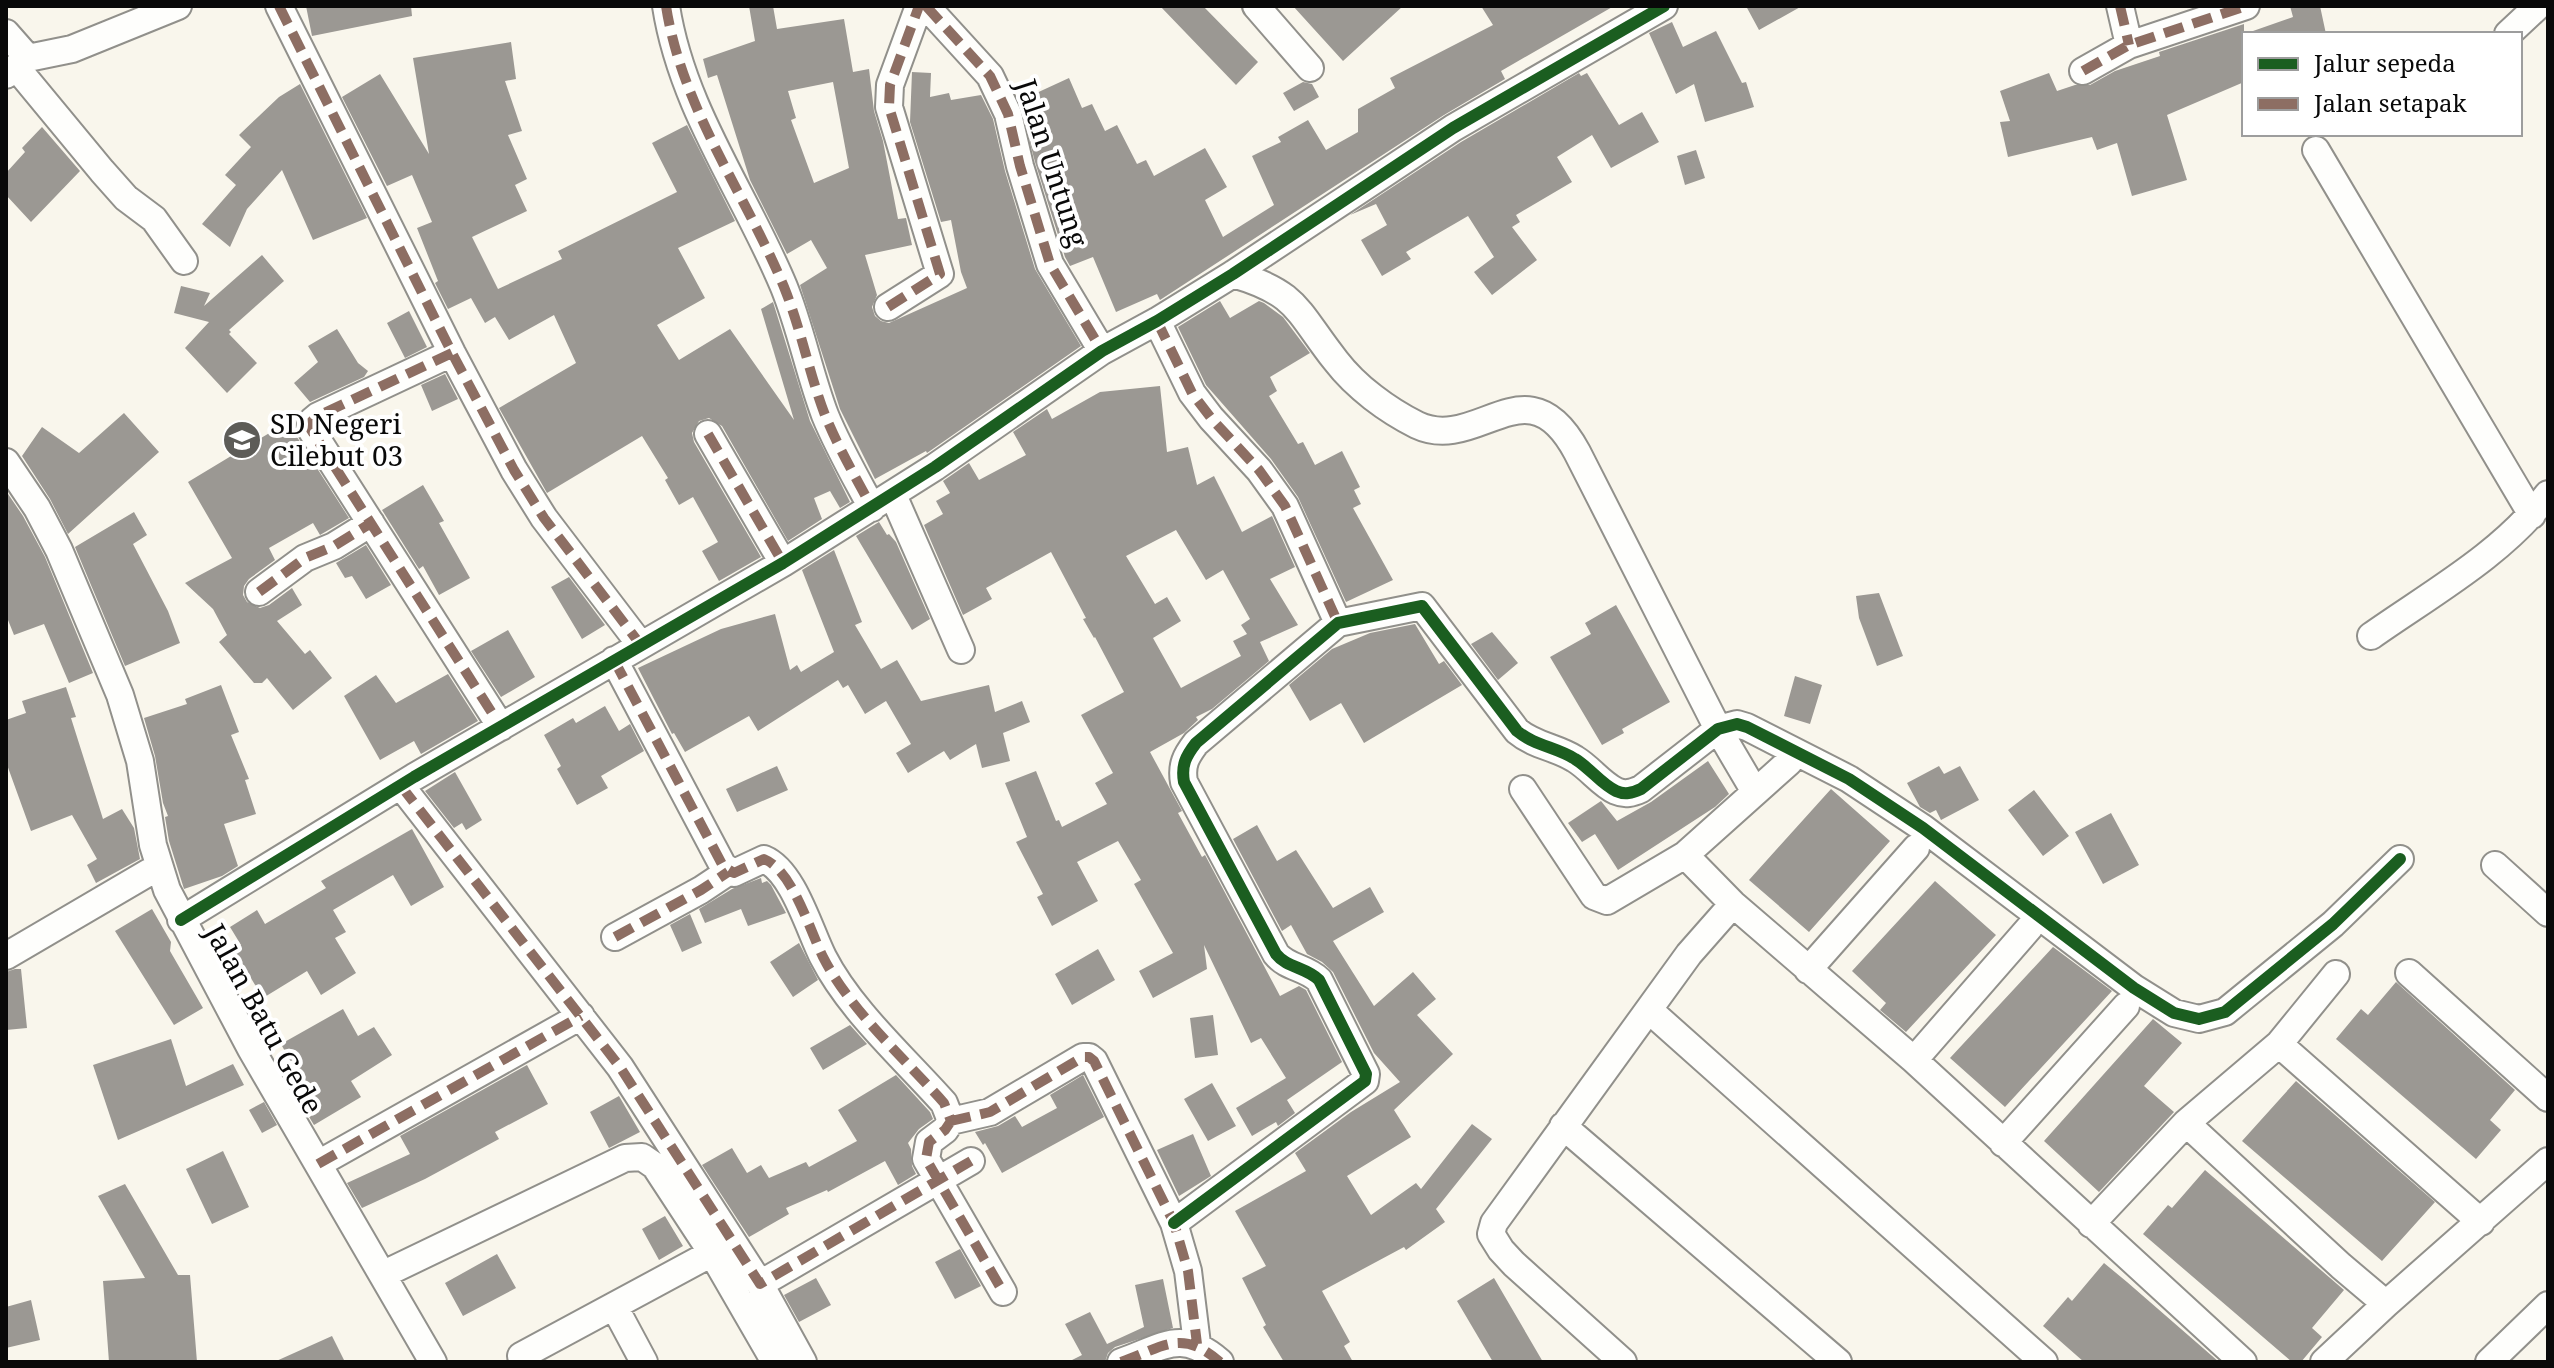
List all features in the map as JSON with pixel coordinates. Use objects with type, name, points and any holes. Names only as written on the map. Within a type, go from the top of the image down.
[{"type":"street","points":[[17,67],[72,49],[178,6]]},
{"type":"street","points":[[279,6],[452,353],[514,470],[544,518],[640,644]]},
{"type":"street","points":[[666,6],[671,36],[693,99],[783,285],[826,416],[882,502],[961,650]]},
{"type":"street","points":[[888,307],[940,274],[889,107],[890,85],[919,6]]},
{"type":"street","name":"Jalan Untung","points":[[926,6],[990,76],[1008,114],[1020,166],[1050,264],[1102,351]]},
{"type":"street","points":[[1256,6],[1310,68]]},
{"type":"street","points":[[181,920],[401,786],[882,502],[1102,351],[1233,274],[1453,128],[1664,6]]},
{"type":"street","points":[[2120,6],[2129,45]]},
{"type":"street","points":[[2083,71],[2129,45],[2246,6]]},
{"type":"street","points":[[2510,32],[2538,6]]},
{"type":"street","points":[[6,33],[17,67],[126,198],[154,219],[184,261]]},
{"type":"street","points":[[2316,150],[2540,505],[2483,558],[2371,636]]},
{"type":"street","points":[[1233,274],[1264,283],[1279,292],[1307,319],[1336,361],[1357,384],[1418,425],[1450,431],[1517,410],[1545,415],[1558,424],[1577,452],[1718,729],[1755,792]]},
{"type":"street","points":[[1157,321],[1192,393],[1259,470],[1285,506],[1338,623]]},
{"type":"street","points":[[452,353],[318,416],[310,424],[501,727]]},
{"type":"street","points":[[708,434],[783,563]]},
{"type":"street","name":"Jalan Batu Gede","points":[[6,462],[37,508],[59,550],[120,695],[140,761],[158,867],[181,920],[244,1037],[433,1362]]},
{"type":"street","points":[[259,592],[305,558],[334,546],[371,523]]},
{"type":"street","points":[[1174,1223],[1365,1081],[1366,1074],[1319,980],[1307,971],[1286,963],[1276,954],[1184,782],[1182,771],[1184,760],[1196,743],[1338,623],[1422,606],[1517,731],[1537,744],[1574,758],[1621,793],[1641,789],[1718,729],[1737,724],[1747,727],[1849,779],[1923,828],[2134,988],[2174,1013],[2199,1019],[2225,1012],[2333,924],[2400,859]]},
{"type":"street","points":[[614,660],[728,872]]},
{"type":"street","points":[[1523,789],[1594,896],[1600,900],[1615,898],[1685,855],[1789,762]]},
{"type":"street","points":[[401,786],[620,1067],[760,1284],[803,1362]]},
{"type":"street","points":[[1808,970],[1916,848]]},
{"type":"street","points":[[1685,855],[1733,904],[1914,1060],[2243,1362]]},
{"type":"street","points":[[615,937],[728,872],[734,873],[764,859],[788,881],[832,973],[850,999],[944,1103],[951,1121]]},
{"type":"street","points":[[2495,865],[2548,913]]},
{"type":"street","points":[[6,956],[158,867]]},
{"type":"street","points":[[1623,1362],[1514,1264],[1491,1234],[1494,1223],[1689,954],[1733,904]]},
{"type":"street","points":[[1914,1060],[2030,927]]},
{"type":"street","points":[[2409,973],[2548,1098]]},
{"type":"street","points":[[2091,1224],[2186,1123],[2279,1044],[2336,974]]},
{"type":"street","points":[[2003,1143],[2126,1006]]},
{"type":"street","points":[[1649,1010],[2044,1362]]},
{"type":"street","points":[[318,1164],[581,1016]]},
{"type":"street","points":[[2279,1044],[2481,1222]]},
{"type":"street","points":[[1003,1292],[926,1159],[926,1147],[951,1121],[990,1112],[1083,1057],[1089,1057],[1101,1075],[1174,1223],[1188,1271],[1197,1344]]},
{"type":"street","points":[[2186,1123],[2386,1304]]},
{"type":"street","points":[[1563,1126],[1838,1362]]},
{"type":"street","points":[[384,1274],[634,1156],[649,1160],[655,1166],[712,1253],[775,1362]]},
{"type":"street","points":[[760,1284],[971,1161]]},
{"type":"street","points":[[2324,1362],[2548,1161]]},
{"type":"street","points":[[521,1356],[712,1253]]},
{"type":"street","points":[[614,1306],[644,1362]]},
{"type":"street","points":[[2489,1362],[2543,1319]]},
{"type":"street","points":[[1121,1362],[1184,1342],[1197,1344],[1220,1362]]},
{"type":"building","points":[[306,6],[411,6],[412,16],[312,36]]},
{"type":"building","points":[[749,6],[773,6],[777,29],[844,19],[853,72],[869,69],[874,111],[898,219],[906,218],[912,245],[865,255],[877,295],[872,307],[875,316],[889,323],[967,288],[951,220],[941,222],[910,122],[912,72],[931,73],[930,97],[949,93],[951,100],[981,95],[993,119],[1005,171],[1035,269],[1081,346],[927,453],[875,479],[840,409],[800,285],[827,268],[811,240],[787,254],[750,180],[717,75],[708,78],[703,59],[755,41]],"holes":[[[833,82],[849,168],[814,183],[791,120],[796,118],[788,91]]]},
{"type":"building","points":[[1160,6],[1203,6],[1258,62],[1236,85]]},
{"type":"building","points":[[1293,6],[1403,6],[1343,61]]},
{"type":"building","points":[[1481,6],[1614,6],[1501,71],[1505,79],[1444,115],[1160,300],[1157,294],[1116,312],[1093,257],[1070,266],[1035,162],[1019,101],[1069,78],[1082,108],[1092,104],[1105,131],[1117,125],[1137,164],[1146,160],[1154,176],[1205,148],[1227,187],[1205,200],[1223,237],[1274,205],[1252,156],[1281,142],[1278,137],[1308,120],[1326,150],[1358,132],[1358,109],[1395,88],[1390,78],[1493,25]]},
{"type":"building","points":[[1746,6],[1802,6],[1759,30]]},
{"type":"building","points":[[2290,6],[2320,6],[2326,32],[2253,32],[2253,31],[2293,17]]},
{"type":"building","points":[[1672,22],[1683,47],[1716,31],[1742,83],[1746,82],[1754,107],[1705,122],[1694,84],[1676,94],[1649,33]]},
{"type":"building","points":[[2244,24],[2242,83],[2167,115],[2187,180],[2132,196],[2117,143],[2097,150],[2092,137],[2008,157],[2000,122],[2010,121],[2000,91],[2049,73],[2057,91],[2075,85],[2090,85],[2115,71],[2160,56],[2159,52]]},
{"type":"building","points":[[511,42],[516,79],[505,81],[522,131],[508,135],[527,179],[515,185],[527,211],[472,237],[498,289],[562,259],[558,251],[677,192],[652,143],[687,125],[735,221],[678,248],[705,298],[657,325],[679,360],[730,329],[794,420],[761,309],[773,302],[810,421],[850,502],[840,508],[830,491],[814,498],[822,519],[788,541],[722,426],[709,418],[699,421],[692,433],[694,442],[761,557],[719,581],[702,551],[718,542],[693,497],[679,505],[665,480],[668,478],[642,436],[547,493],[499,408],[576,363],[554,315],[509,340],[495,317],[485,323],[471,298],[448,309],[435,283],[438,281],[417,228],[432,222],[412,175],[387,186],[342,97],[380,74],[429,154],[413,58]]},
{"type":"building","points":[[1579,73],[1581,76],[1587,73],[1619,125],[1642,112],[1659,142],[1611,168],[1592,135],[1557,157],[1572,182],[1516,215],[1520,222],[1512,227],[1537,260],[1492,295],[1474,272],[1494,257],[1468,216],[1406,252],[1411,259],[1382,276],[1361,240],[1387,225],[1376,204],[1350,215],[1461,142]]},
{"type":"building","points":[[1303,82],[1312,84],[1319,97],[1294,111],[1283,93]]},
{"type":"building","points":[[300,84],[367,218],[313,240],[282,170],[247,209],[230,247],[202,224],[236,185],[225,175],[251,147],[239,135],[279,97]]},
{"type":"building","points":[[42,127],[80,171],[31,222],[6,195],[6,173],[25,152],[22,148]]},
{"type":"building","points":[[1696,150],[1705,178],[1685,185],[1677,156]]},
{"type":"building","points":[[262,255],[284,281],[229,330],[229,334],[257,363],[227,393],[185,348],[209,322],[174,313],[181,286],[210,293],[204,306]]},
{"type":"building","points":[[1220,301],[1230,318],[1259,301],[1264,303],[1283,317],[1310,353],[1270,377],[1277,391],[1269,396],[1298,444],[1303,442],[1315,465],[1342,451],[1360,487],[1354,490],[1361,504],[1353,508],[1393,580],[1346,602],[1298,497],[1271,459],[1206,385],[1178,327]]},
{"type":"building","points":[[409,311],[427,347],[405,358],[387,323]]},
{"type":"building","points":[[337,329],[358,363],[368,371],[364,377],[310,402],[294,383],[318,362],[308,346]]},
{"type":"building","points":[[445,374],[458,399],[432,411],[421,385]]},
{"type":"building","points":[[1160,386],[1167,452],[1188,447],[1197,485],[1214,476],[1242,532],[1272,516],[1295,567],[1270,579],[1298,625],[1260,642],[1269,661],[1212,709],[1196,717],[1198,720],[1184,733],[1150,752],[1182,811],[1178,813],[1202,857],[1205,855],[1280,996],[1299,986],[1306,990],[1342,1062],[1287,1100],[1295,1113],[1278,1126],[1276,1122],[1252,1136],[1236,1108],[1286,1078],[1261,1038],[1251,1043],[1204,945],[1207,969],[1153,998],[1139,971],[1173,953],[1134,884],[1141,880],[1118,841],[1077,862],[1098,901],[1052,926],[1037,897],[1043,894],[1016,842],[1027,837],[1005,783],[1036,771],[1056,821],[1059,820],[1062,827],[1107,804],[1095,783],[1113,773],[1081,715],[1124,692],[1083,619],[1086,618],[1051,552],[986,588],[992,599],[963,615],[924,525],[943,514],[936,501],[950,493],[943,481],[969,463],[979,480],[1026,455],[1013,432],[1047,409],[1052,419],[1100,392]],"holes":[[[1176,530],[1206,580],[1223,570],[1250,619],[1241,625],[1247,634],[1233,641],[1241,656],[1181,688],[1153,638],[1181,621],[1167,597],[1155,604],[1126,556]]]},
{"type":"building","points":[[124,413],[159,452],[68,534],[22,456],[42,427],[79,453]]},
{"type":"building","points":[[296,417],[294,430],[297,437],[349,518],[320,535],[313,523],[269,548],[275,560],[244,586],[243,595],[247,602],[260,608],[292,588],[302,605],[277,621],[305,654],[310,650],[332,678],[293,710],[267,678],[262,683],[254,683],[219,642],[227,635],[213,609],[185,583],[232,558],[188,482]]},
{"type":"building","points":[[423,485],[444,521],[439,523],[470,578],[439,595],[423,566],[419,569],[382,510]]},
{"type":"building","points":[[6,491],[45,557],[93,673],[69,683],[44,624],[14,635],[6,615]]},
{"type":"building","points":[[134,512],[147,535],[133,544],[168,611],[180,643],[125,666],[75,547]]},
{"type":"building","points":[[879,522],[896,542],[930,619],[912,630],[856,536]]},
{"type":"building","points":[[366,545],[391,585],[366,599],[352,576],[345,578],[336,563]]},
{"type":"building","points":[[834,550],[862,622],[855,625],[881,669],[897,660],[921,701],[989,685],[995,712],[1022,701],[1030,722],[1003,733],[1010,761],[982,768],[976,744],[950,760],[944,751],[908,773],[896,753],[911,744],[886,701],[865,714],[848,685],[843,688],[838,680],[758,731],[749,716],[685,752],[672,734],[638,668],[721,629],[775,614],[790,670],[797,665],[801,672],[834,652],[802,570]]},
{"type":"building","points":[[569,577],[605,625],[582,639],[551,587]]},
{"type":"building","points":[[1879,593],[1903,656],[1877,666],[1859,618],[1856,596]]},
{"type":"building","points":[[1616,605],[1670,702],[1622,729],[1624,733],[1602,745],[1550,657],[1591,634],[1585,623]]},
{"type":"building","points":[[1415,624],[1439,664],[1444,661],[1462,685],[1364,743],[1341,703],[1310,721],[1289,685],[1332,649],[1370,633]]},
{"type":"building","points":[[508,630],[535,677],[501,697],[471,651]]},
{"type":"building","points":[[1492,632],[1518,663],[1498,680],[1471,644]]},
{"type":"building","points":[[448,674],[478,721],[421,754],[414,741],[380,760],[344,696],[376,675],[396,703]]},
{"type":"building","points":[[1795,676],[1822,685],[1810,724],[1784,716]]},
{"type":"building","points":[[221,685],[239,732],[231,735],[249,779],[245,780],[256,814],[224,824],[238,866],[222,876],[184,889],[169,841],[165,817],[168,816],[144,718],[187,704],[185,699]]},
{"type":"building","points":[[66,687],[76,717],[71,718],[103,819],[122,809],[134,828],[140,859],[96,883],[87,865],[97,859],[72,815],[31,831],[6,762],[6,720],[26,713],[22,701]]},
{"type":"building","points":[[605,706],[619,731],[630,724],[644,751],[601,776],[608,788],[577,805],[557,769],[561,766],[544,735],[573,718],[576,723]]},
{"type":"building","points":[[1708,761],[1729,794],[1715,807],[1618,870],[1595,834],[1582,842],[1568,823],[1601,801],[1617,821],[1651,802]]},
{"type":"building","points":[[777,766],[788,790],[737,812],[726,789]]},
{"type":"building","points":[[1939,766],[1944,774],[1960,766],[1979,800],[1941,820],[1936,810],[1930,813],[1920,807],[1907,783]]},
{"type":"building","points":[[455,772],[482,820],[466,830],[462,823],[454,828],[425,791]]},
{"type":"building","points":[[1831,789],[1890,841],[1809,932],[1749,880]]},
{"type":"building","points":[[2034,790],[2069,836],[2043,856],[2008,810]]},
{"type":"building","points":[[2111,813],[2139,865],[2103,884],[2075,832]]},
{"type":"building","points":[[1257,825],[1277,861],[1296,850],[1333,908],[1370,887],[1384,912],[1333,941],[1374,1006],[1413,972],[1436,999],[1417,1015],[1453,1054],[1394,1110],[1411,1137],[1347,1176],[1371,1215],[1416,1183],[1421,1189],[1472,1124],[1492,1139],[1436,1209],[1445,1222],[1406,1250],[1404,1247],[1322,1291],[1350,1342],[1344,1346],[1353,1362],[1284,1362],[1263,1327],[1266,1325],[1242,1278],[1266,1266],[1235,1211],[1306,1171],[1295,1153],[1351,1112],[1400,1082],[1374,1053],[1333,972],[1307,954],[1291,925],[1282,931],[1233,839]]},
{"type":"building","points":[[412,829],[444,887],[411,906],[393,875],[333,910],[346,932],[335,938],[356,973],[321,995],[307,971],[263,998],[234,950],[241,945],[230,927],[257,910],[265,924],[326,888],[321,881]]},
{"type":"building","points":[[761,878],[762,883],[767,881],[771,885],[786,913],[748,926],[741,909],[705,923],[699,909],[732,889]]},
{"type":"building","points":[[1935,881],[1996,935],[1906,1032],[1880,1010],[1886,1003],[1852,971]]},
{"type":"building","points":[[152,909],[171,942],[170,951],[203,1008],[174,1025],[115,931]]},
{"type":"building","points":[[690,914],[702,943],[682,952],[670,925]]},
{"type":"building","points":[[799,943],[818,980],[793,997],[770,962]]},
{"type":"building","points":[[2053,947],[2112,991],[2005,1107],[1950,1058]]},
{"type":"building","points":[[1098,949],[1115,980],[1072,1005],[1055,974]]},
{"type":"building","points":[[21,969],[27,1028],[6,1030],[6,972]]},
{"type":"building","points":[[2396,982],[2515,1090],[2490,1120],[2501,1130],[2476,1159],[2336,1039],[2361,1009],[2368,1015]]},
{"type":"building","points":[[343,1009],[358,1036],[374,1027],[392,1055],[351,1081],[361,1097],[314,1125],[291,1087],[301,1081],[281,1044]]},
{"type":"building","points":[[1213,1015],[1218,1055],[1195,1058],[1190,1018]]},
{"type":"building","points":[[2153,1019],[2182,1043],[2144,1086],[2174,1112],[2099,1192],[2044,1141]]},
{"type":"building","points":[[850,1025],[867,1044],[823,1070],[810,1048]]},
{"type":"building","points":[[171,1039],[186,1086],[233,1064],[244,1085],[118,1140],[93,1065]]},
{"type":"building","points":[[527,1065],[548,1104],[495,1132],[499,1139],[425,1179],[362,1208],[347,1183],[410,1154],[400,1136]]},
{"type":"building","points":[[896,1075],[933,1119],[919,1129],[908,1143],[916,1174],[898,1185],[885,1161],[828,1192],[786,1208],[789,1214],[749,1237],[702,1165],[732,1148],[747,1173],[761,1165],[769,1178],[806,1162],[809,1167],[857,1141],[838,1110]]},
{"type":"building","points":[[1083,1075],[1104,1117],[1002,1173],[975,1132],[998,1126],[1015,1116],[1022,1127],[1057,1108],[1050,1095]]},
{"type":"building","points":[[2296,1081],[2435,1202],[2382,1261],[2242,1141]]},
{"type":"building","points":[[1212,1083],[1236,1126],[1208,1141],[1184,1099]]},
{"type":"building","points":[[619,1096],[640,1132],[609,1148],[590,1112]]},
{"type":"building","points":[[264,1102],[277,1125],[262,1133],[249,1110]]},
{"type":"building","points":[[1193,1134],[1211,1176],[1179,1196],[1157,1150]]},
{"type":"building","points":[[223,1151],[249,1207],[212,1224],[186,1169]]},
{"type":"building","points":[[2205,1170],[2344,1290],[2312,1328],[2322,1337],[2301,1362],[2292,1362],[2143,1234],[2168,1205],[2172,1208]]},
{"type":"building","points":[[125,1184],[178,1275],[190,1275],[197,1362],[109,1362],[103,1281],[145,1278],[98,1196]]},
{"type":"building","points":[[665,1216],[683,1246],[659,1260],[642,1229]]},
{"type":"building","points":[[960,1249],[981,1286],[955,1299],[935,1262]]},
{"type":"building","points":[[497,1254],[516,1288],[463,1316],[445,1283]]},
{"type":"building","points":[[2104,1263],[2219,1362],[2084,1362],[2043,1326],[2068,1297],[2072,1301]]},
{"type":"building","points":[[816,1278],[831,1305],[799,1322],[784,1295]]},
{"type":"building","points":[[1494,1278],[1543,1362],[1493,1362],[1457,1301]]},
{"type":"building","points":[[1163,1279],[1173,1328],[1115,1347],[1108,1353],[1105,1362],[1068,1362],[1082,1355],[1065,1324],[1090,1312],[1107,1344],[1144,1327],[1135,1285]]},
{"type":"building","points":[[31,1300],[40,1340],[6,1348],[6,1307]]},
{"type":"building","points":[[332,1336],[345,1362],[274,1362]]},
{"type":"marked path","points":[[279,6],[452,353],[514,470],[544,518],[640,644]]},
{"type":"marked path","points":[[666,6],[674,44],[700,115],[784,287],[825,415],[872,508]]},
{"type":"marked path","points":[[888,307],[940,274],[889,107],[890,85],[919,6]]},
{"type":"marked path","points":[[926,6],[990,76],[1008,114],[1020,166],[1050,264],[1102,351]]},
{"type":"marked path","points":[[2120,6],[2129,45]]},
{"type":"marked path","points":[[2083,71],[2129,45],[2246,6]]},
{"type":"marked path","points":[[1157,321],[1192,393],[1259,470],[1285,506],[1338,623]]},
{"type":"marked path","points":[[452,353],[318,416],[310,428],[501,727]]},
{"type":"marked path","points":[[708,434],[783,563]]},
{"type":"marked path","points":[[259,592],[305,558],[334,546],[371,523]]},
{"type":"marked path","points":[[614,660],[723,866],[734,873],[764,859],[783,875],[834,977],[879,1033],[944,1103],[951,1121],[929,1142],[926,1159],[1003,1292]]},
{"type":"marked path","points":[[401,786],[620,1067],[760,1284],[971,1161]]},
{"type":"marked path","points":[[615,937],[728,872]]},
{"type":"marked path","points":[[318,1164],[581,1016]]},
{"type":"marked path","points":[[951,1121],[990,1112],[1083,1057],[1094,1061],[1174,1223],[1188,1271],[1197,1344]]},
{"type":"marked path","points":[[1121,1362],[1161,1346],[1183,1343],[1206,1352],[1220,1362]]},
{"type":"cycle path","points":[[181,920],[414,777],[783,563],[935,467],[1102,351],[1233,274],[1453,128],[1664,6]]},
{"type":"cycle path","points":[[1174,1223],[1365,1081],[1366,1074],[1319,980],[1276,954],[1183,776],[1185,761],[1196,743],[1338,623],[1422,606],[1517,731],[1575,759],[1619,792],[1641,789],[1718,729],[1737,724],[1747,727],[1849,779],[1923,828],[2134,988],[2174,1013],[2199,1019],[2225,1012],[2333,924],[2400,859]]},
{"type":"place","name":"SD Negeri Cilebut 03","points":[[242,440]]}]
